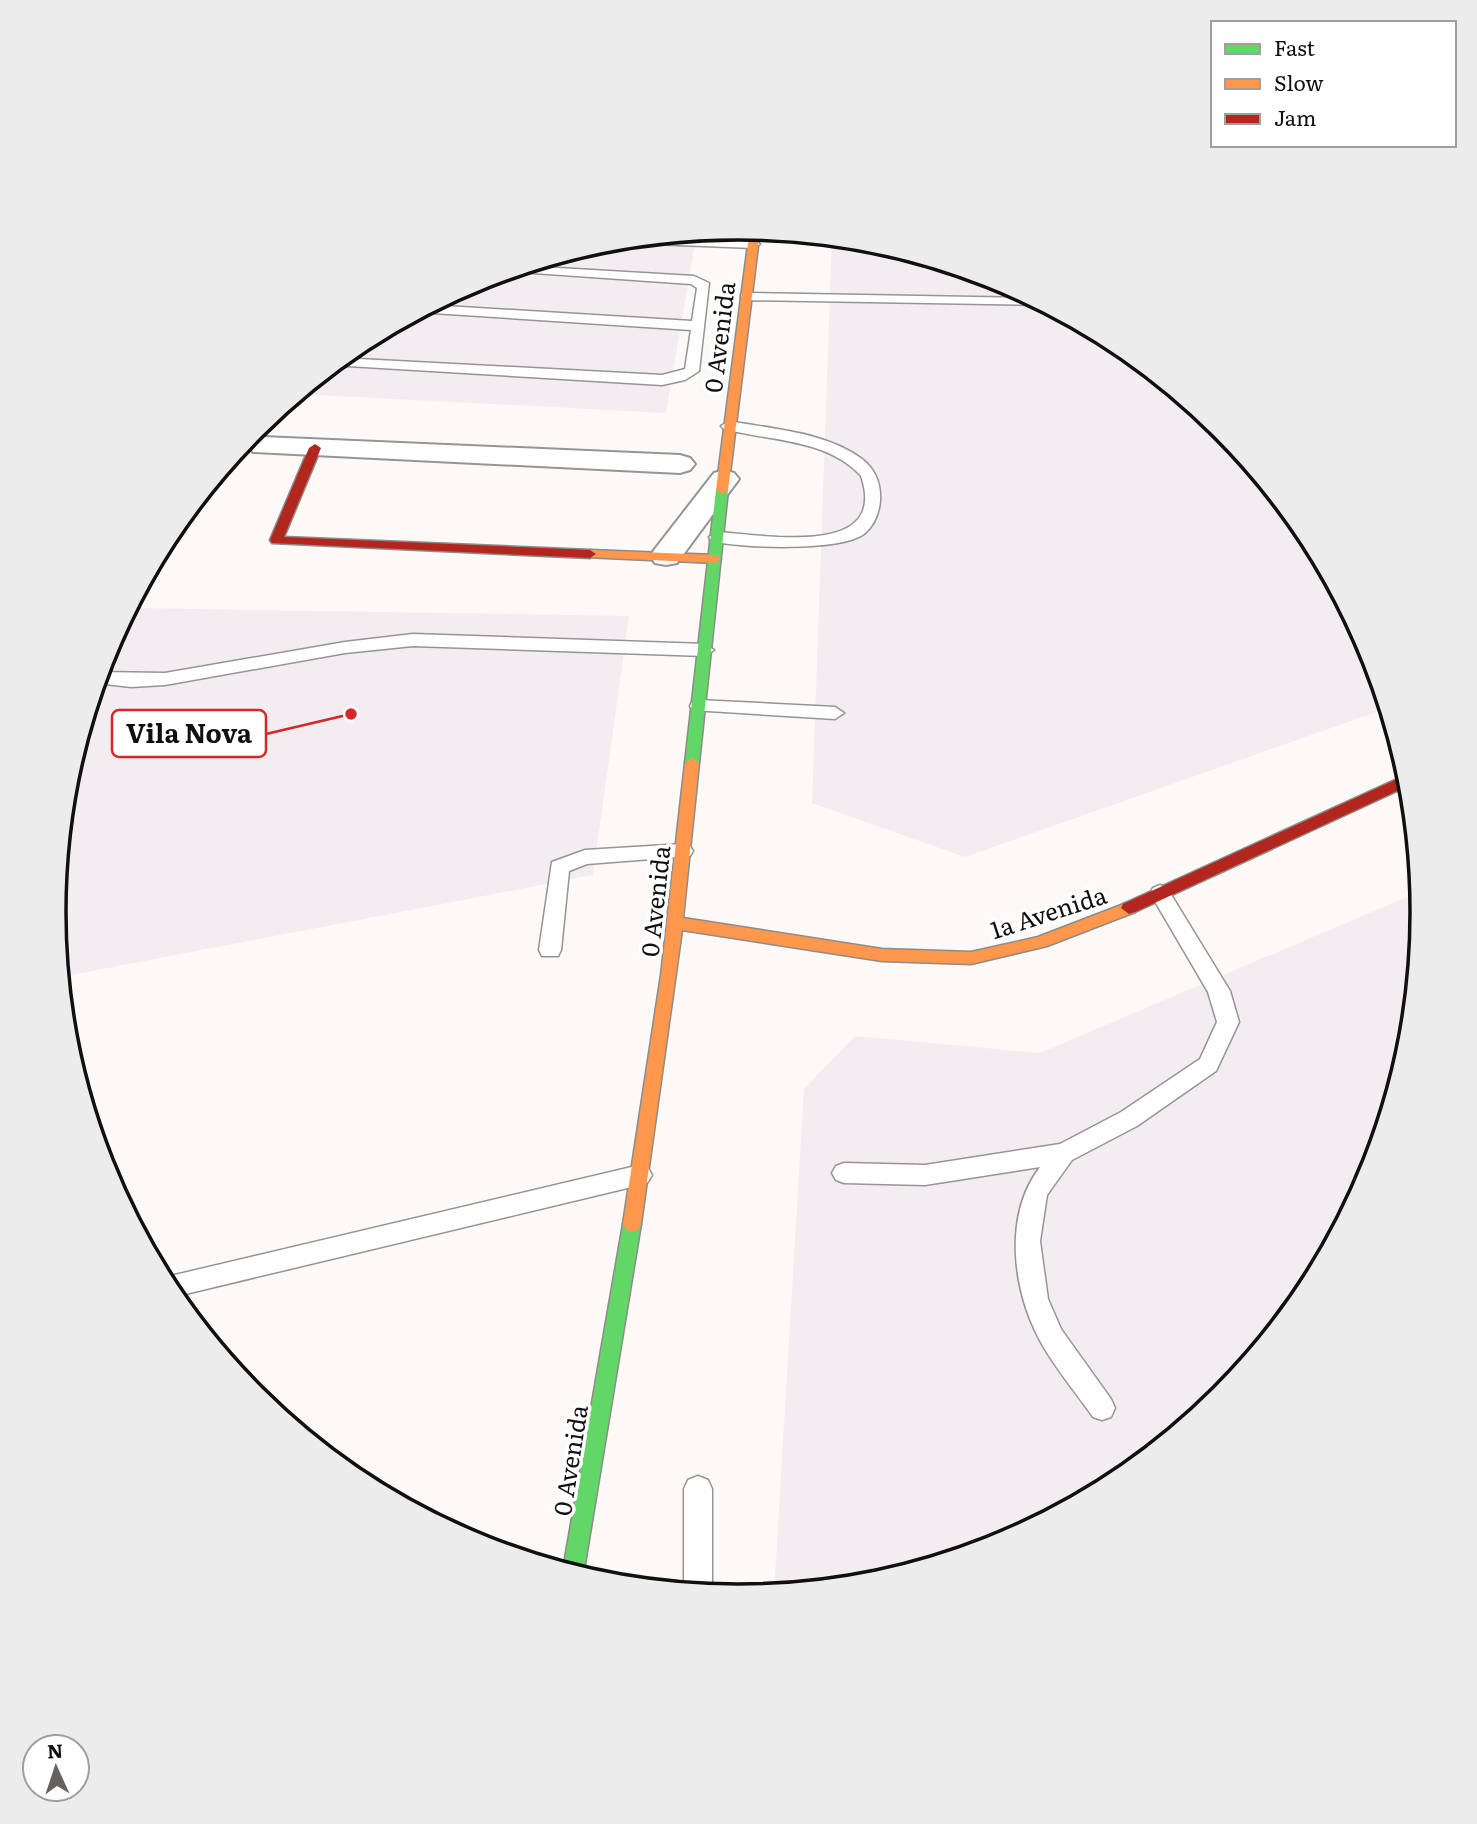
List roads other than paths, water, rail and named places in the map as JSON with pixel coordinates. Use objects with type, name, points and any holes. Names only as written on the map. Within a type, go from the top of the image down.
[{"type":"street","name":"0 Avenida","points":[[575,1563],[640,1175],[675,923],[729,426],[754,240]]},
{"type":"street","points":[[263,446],[680,464]]},
{"type":"street","points":[[315,448],[276,540],[715,559]]},
{"type":"street","points":[[666,556],[724,479]]},
{"type":"street","name":"1a Avenida","points":[[675,923],[883,955],[931,959],[971,958],[1041,942],[1160,894],[1399,784]]},
{"type":"lane","points":[[351,363],[662,380],[680,377],[692,371],[704,286],[694,281],[539,271]]},
{"type":"lane","points":[[746,297],[1020,302]]},
{"type":"lane","points":[[439,310],[698,326]]},
{"type":"lane","points":[[718,537],[838,538],[859,531],[867,520],[871,503],[872,486],[868,475],[858,463],[838,452],[729,426]]},
{"type":"lane","points":[[108,680],[118,682],[177,678],[370,643],[413,640],[705,650]]},
{"type":"lane","points":[[699,706],[835,713]]},
{"type":"lane","points":[[550,950],[559,867],[585,857],[683,851]]},
{"type":"lane","points":[[844,1173],[925,1175],[1064,1153],[1129,1119],[1208,1065],[1228,1022],[1219,991],[1160,894]]},
{"type":"lane","points":[[1064,1153],[1035,1192],[1028,1241],[1035,1299],[1052,1337],[1102,1408]]},
{"type":"lane","points":[[179,1284],[640,1175]]},
{"type":"lane","points":[[698,1489],[698,1583]]},
{"type":"place","name":"Vila Nova","points":[[351,714]]}]
